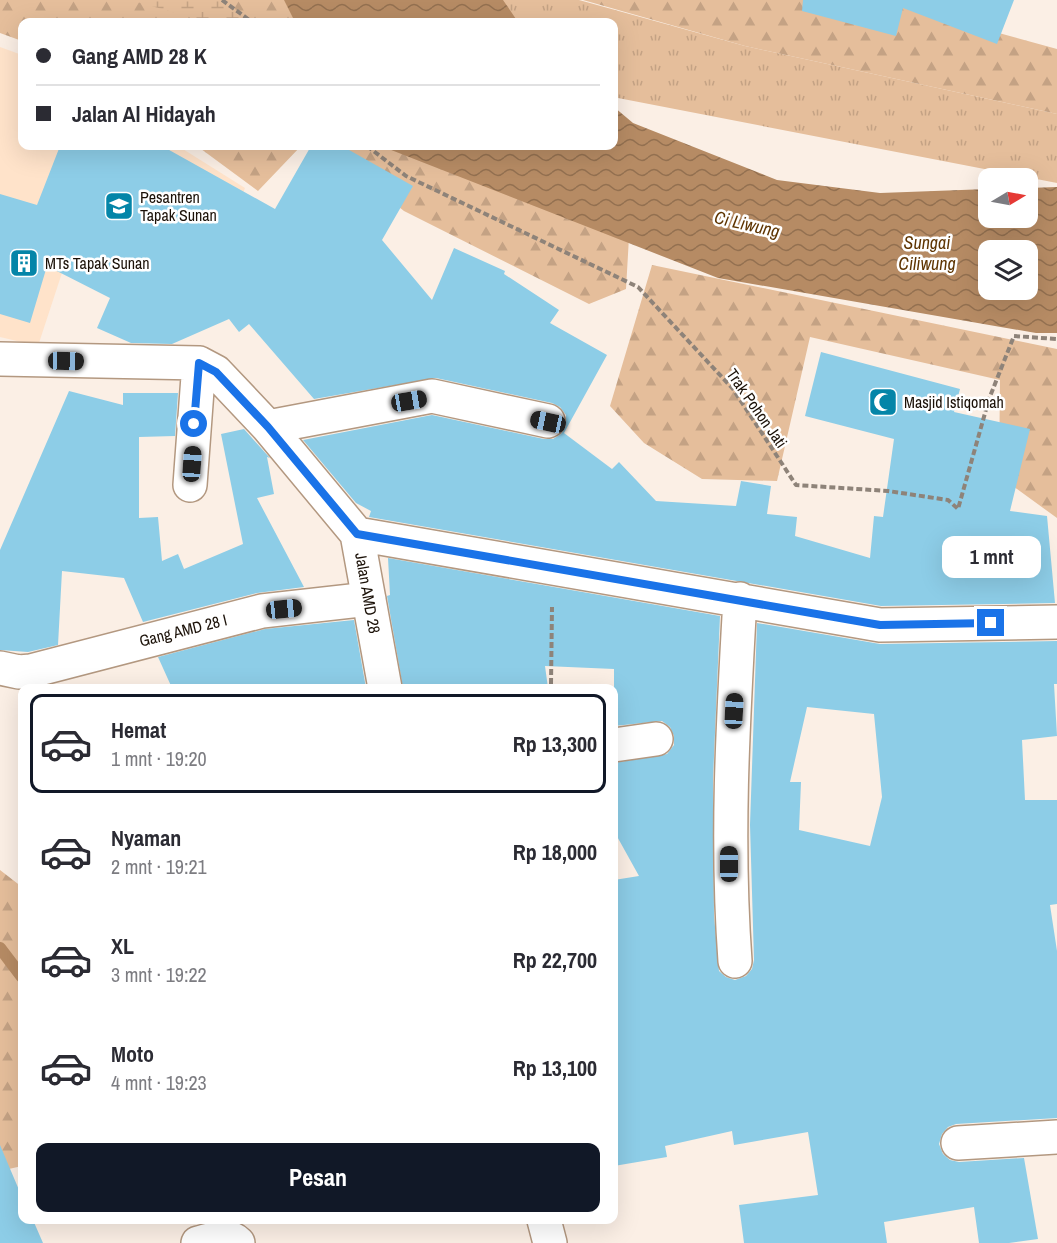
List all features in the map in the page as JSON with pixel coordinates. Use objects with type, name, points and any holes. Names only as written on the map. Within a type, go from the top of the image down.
[{"type":"street","points":[[0,360],[199,363],[190,484]]},
{"type":"street","name":"Jalan AMD 28","points":[[199,363],[216,372],[268,427],[357,534],[384,684]]},
{"type":"street","points":[[268,427],[432,396],[548,422]]},
{"type":"street","points":[[357,534],[880,625],[1057,622]]},
{"type":"street","name":"Gang AMD 28 I","points":[[0,668],[19,672],[31,670],[262,611],[369,599]]},
{"type":"street","points":[[735,962],[729,886],[729,779],[740,599]]},
{"type":"street","points":[[618,744],[656,738]]},
{"type":"street","points":[[958,1143],[1057,1137]]},
{"type":"street","points":[[545,1224],[550,1243]]},
{"type":"street","points":[[198,1243],[224,1237],[233,1238],[238,1243]]},
{"type":"path","points":[[222,0],[247,18]]},
{"type":"path","name":"Trak Pohon Jati","points":[[372,150],[406,176],[638,287],[733,389],[796,485],[888,491],[948,500],[958,508],[989,399],[1014,336],[1057,339]]},
{"type":"path","points":[[551,684],[552,567]]},
{"type":"shaded area","name":"Pesantren Tapak Sunan","points":[[0,47],[18,54],[18,150],[184,150],[245,188],[227,234],[78,224],[38,346],[0,337]]},
{"type":"green space","points":[[0,0],[303,0],[310,18],[18,18],[18,40],[0,33]]},
{"type":"green space","points":[[130,0],[230,0],[241,18],[194,18]]},
{"type":"green space","points":[[467,0],[579,0],[745,46],[1057,114],[1057,183],[1038,179],[1038,168],[980,168],[618,98],[618,18],[482,18]]},
{"type":"green space","points":[[583,0],[879,0],[1057,49],[1057,114],[745,46]]},
{"type":"green space","points":[[202,150],[297,150],[258,191]]},
{"type":"green space","points":[[327,150],[465,150],[630,220],[626,289],[589,304],[404,211]]},
{"type":"green space","points":[[652,265],[1057,349],[1057,518],[999,476],[1000,380],[810,337],[777,481],[702,479],[644,443],[610,406]]},
{"type":"green space","points":[[0,870],[18,884],[18,1167],[0,1171]]},
{"type":"water","points":[[284,0],[503,0],[515,18],[293,18]]},
{"type":"water","name":"Sungai Ciliwung","points":[[618,110],[633,123],[777,180],[880,193],[978,189],[978,228],[1038,228],[1038,188],[1057,187],[1057,333],[1036,333],[718,278],[391,150],[618,150]]},
{"type":"building","points":[[803,0],[1014,0],[997,44],[903,8],[896,36],[802,11]]},
{"type":"building","points":[[58,150],[169,150],[275,209],[309,150],[349,150],[413,186],[382,240],[432,300],[454,248],[505,271],[504,274],[559,310],[550,323],[607,355],[564,433],[612,469],[619,462],[656,501],[736,506],[741,481],[771,486],[767,514],[797,517],[795,536],[870,558],[874,516],[883,517],[894,439],[805,416],[821,352],[960,389],[954,412],[1030,429],[1010,511],[1047,516],[1055,603],[881,606],[369,517],[371,511],[356,503],[303,440],[432,415],[553,439],[561,434],[566,426],[566,415],[560,407],[552,403],[436,378],[314,399],[249,324],[239,332],[229,319],[172,344],[131,343],[97,328],[110,298],[47,266],[30,323],[0,314],[0,194],[37,205]]},
{"type":"building","points":[[69,391],[123,405],[123,393],[178,393],[175,436],[139,437],[139,518],[158,517],[162,561],[178,554],[184,569],[243,544],[221,434],[244,429],[270,458],[267,457],[274,494],[257,498],[304,587],[257,593],[143,622],[124,578],[62,571],[58,645],[28,652],[0,650],[0,550]]},
{"type":"building","points":[[388,558],[720,616],[713,779],[714,916],[719,971],[735,980],[746,976],[752,969],[754,960],[750,825],[757,623],[880,644],[1057,641],[1057,684],[1054,684],[1057,736],[1022,740],[1025,800],[1057,800],[1057,904],[1050,905],[1057,951],[1057,1118],[956,1124],[948,1127],[942,1134],[939,1144],[943,1154],[950,1160],[959,1162],[1024,1158],[1038,1239],[1009,1243],[979,1243],[974,1207],[884,1222],[887,1243],[744,1243],[739,1205],[818,1195],[808,1132],[734,1145],[732,1131],[665,1146],[667,1157],[618,1165],[618,879],[639,876],[618,838],[618,762],[667,754],[674,745],[674,736],[670,727],[662,721],[618,726],[618,684],[614,684],[614,669],[545,666],[547,684],[402,684],[387,596],[390,595]],"holes":[[[807,707],[874,714],[882,797],[870,846],[799,830],[801,782],[790,782]]]},
{"type":"building","points":[[354,620],[365,684],[170,684],[158,657],[265,629]]},
{"type":"building","points":[[0,1145],[18,1188],[18,1224],[35,1224],[43,1243],[0,1243]]},
{"type":"waterway","points":[[0,948],[18,972]]},
{"type":"place","name":"Pesantren Tapak Sunan","points":[[119,206]]},
{"type":"place","name":"MTs Tapak Sunan","points":[[24,263]]},
{"type":"place","name":"Masjid Istiqomah","points":[[883,402]]},
{"type":"route","points":[[194,424],[199,363],[216,372],[268,427],[338,514],[357,534],[880,625],[991,623]]},
{"type":"water label","name":"Ci Liwung","points":[[747,224]]}]
